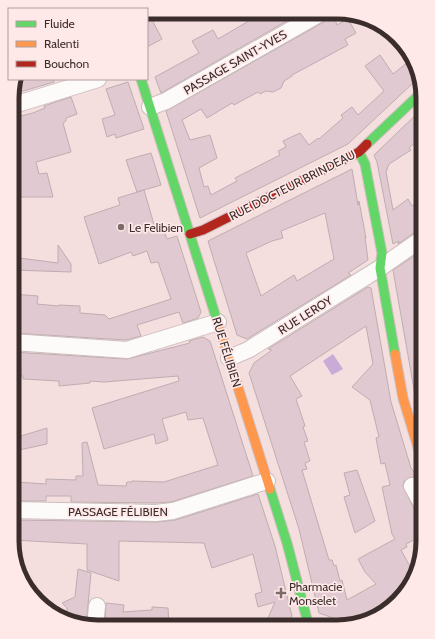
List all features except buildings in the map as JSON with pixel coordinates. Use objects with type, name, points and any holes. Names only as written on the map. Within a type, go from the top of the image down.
[{"type":"street","name":"PASSAGE SAINT-YVES","points":[[150,107],[166,101],[310,19]]},
{"type":"street","points":[[19,103],[95,80]]},
{"type":"street","name":"RUE FÉLIBIEN","points":[[141,80],[287,543],[307,620]]},
{"type":"street","name":"RUE DOCTEUR BRINDEAU","points":[[190,234],[203,230],[359,152],[416,98]]},
{"type":"street","points":[[359,152],[365,164],[380,246],[382,262],[380,268],[403,398],[416,441]]},
{"type":"street","name":"RUE LEROY","points":[[229,358],[248,350],[380,268],[416,243]]},
{"type":"street","points":[[19,342],[127,350],[218,322]]},
{"type":"street","name":"PASSAGE FÉLIBIEN","points":[[19,510],[156,513],[173,511],[267,481]]},
{"type":"street","points":[[412,486],[416,493]]},
{"type":"street","points":[[96,620],[97,606]]},
{"type":"shaded area","points":[[333,354],[343,369],[332,375],[323,361]]},
{"type":"traffic: fast","points":[[141,80],[220,330]]},
{"type":"traffic: fast","points":[[367,144],[416,98]]},
{"type":"traffic: fast","points":[[359,152],[365,164],[382,253],[380,268],[395,354]]},
{"type":"traffic: fast","points":[[270,489],[287,543],[307,620]]},
{"type":"traffic: slow","points":[[220,330],[270,489]]},
{"type":"traffic: slow","points":[[395,354],[403,398],[416,441]]},
{"type":"traffic: jam","points":[[190,234],[203,230],[359,152],[367,144]]},
{"type":"place","name":"Le Felibien","points":[[121,227]]},
{"type":"place","name":"Pharmacie Monselet","points":[[281,593]]}]
